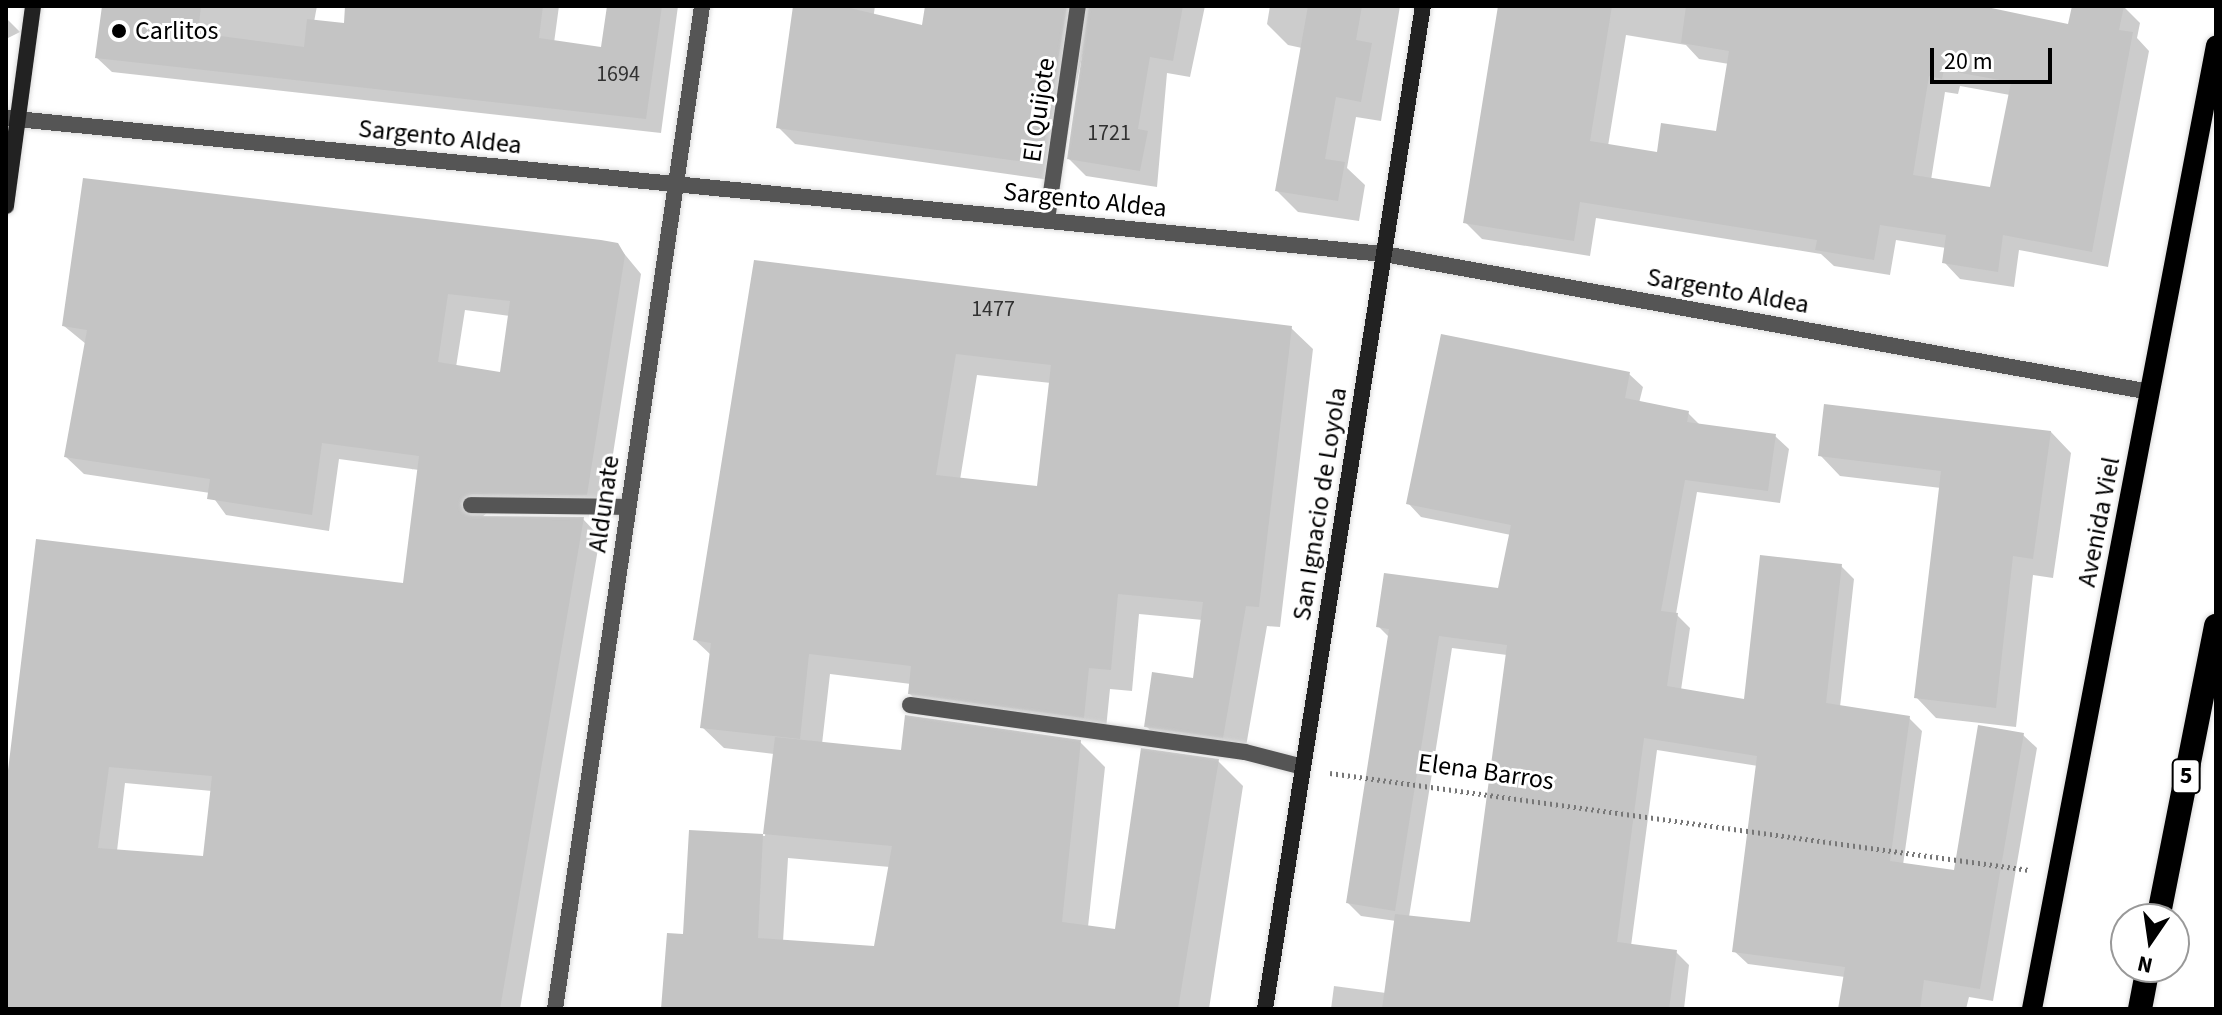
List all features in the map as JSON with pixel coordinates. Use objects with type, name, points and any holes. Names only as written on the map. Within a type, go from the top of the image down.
[{"type":"highway","name":"5","points":[[2161,903],[2216,626]]},
{"type":"highway","points":[[2140,1009],[2145,983]]},
{"type":"main road","name":"Avenida Viel","points":[[2032,1009],[2216,45]]},
{"type":"street","points":[[6,206],[12,118],[33,6]]},
{"type":"street","name":"Aldunate","points":[[555,1009],[702,6]]},
{"type":"street","name":"El Quijote","points":[[1047,220],[1078,6]]},
{"type":"street","name":"San Ignacio de Loyola","points":[[1265,1009],[1423,6]]},
{"type":"street","name":"Sargento Aldea","points":[[12,118],[1384,254],[2150,392]]},
{"type":"street","points":[[471,505],[628,507]]},
{"type":"street","points":[[910,705],[1245,752],[1303,767]]},
{"type":"path","name":"Elena Barros","points":[[1303,767],[2058,874]]},
{"type":"building","points":[[102,6],[201,6],[198,33],[304,47],[307,19],[344,23],[345,6],[543,6],[539,38],[601,47],[607,6],[662,6],[646,119],[95,58]]},
{"type":"building","points":[[793,6],[841,6],[922,25],[925,6],[1067,6],[1041,164],[776,128]]},
{"type":"building","points":[[1089,6],[1183,6],[1173,61],[1150,57],[1138,129],[1148,131],[1140,171],[1067,159]]},
{"type":"building","points":[[1308,6],[1362,6],[1356,40],[1372,43],[1361,102],[1336,97],[1325,159],[1345,162],[1338,201],[1275,191]]},
{"type":"building","points":[[1498,6],[1612,6],[1590,141],[1657,152],[1661,123],[1716,131],[1729,51],[1681,43],[1686,6],[1982,6],[2068,24],[2072,6],[2124,6],[2119,30],[2133,32],[2092,252],[2003,235],[1998,272],[1942,263],[1946,235],[1880,225],[1874,260],[1815,250],[1817,240],[1580,202],[1574,241],[1463,223]],"holes":[[[1944,70],[2011,82],[1990,187],[1913,175],[1929,76],[1942,79]]]},
{"type":"building","points":[[83,178],[618,243],[625,255],[587,495],[471,494],[460,504],[471,516],[584,517],[500,1009],[6,1009],[6,787],[36,539],[403,583],[419,456],[322,443],[312,515],[207,499],[210,479],[64,457],[87,330],[62,326]],"holes":[[[448,294],[510,301],[500,372],[438,362]],[[109,767],[212,776],[203,856],[98,848]]]},
{"type":"building","points":[[754,260],[1292,326],[1259,607],[1246,606],[1223,738],[1144,727],[1152,672],[1193,678],[1203,602],[1118,594],[1111,670],[1089,668],[1084,718],[908,694],[911,666],[809,654],[800,739],[700,728],[711,643],[693,640]],"holes":[[[956,354],[1051,365],[1037,486],[936,475]]]},
{"type":"building","points":[[1441,334],[1630,372],[1625,398],[1689,411],[1687,422],[1776,434],[1768,491],[1685,480],[1661,611],[1678,613],[1667,686],[1744,699],[1760,555],[1842,564],[1826,703],[1910,716],[1890,861],[1954,870],[1978,725],[2024,733],[1980,989],[1924,980],[1920,1009],[1838,1009],[1845,967],[1732,952],[1757,756],[1644,738],[1617,942],[1677,950],[1669,1009],[1382,1009],[1395,914],[1470,922],[1507,645],[1439,636],[1395,911],[1346,903],[1389,629],[1376,627],[1384,573],[1498,588],[1511,525],[1406,504]]},
{"type":"building","points":[[1824,404],[2051,431],[2033,559],[2013,556],[1996,708],[1914,698],[1941,471],[1818,456]]},
{"type":"building","points":[[905,715],[1081,740],[1062,922],[1115,929],[1141,748],[1219,759],[1178,1009],[661,1009],[667,933],[683,934],[689,830],[763,834],[775,737],[901,750]],"holes":[[[763,834],[892,846],[874,946],[758,938]]]},
{"type":"place","name":"Carlitos","points":[[119,31]]}]
